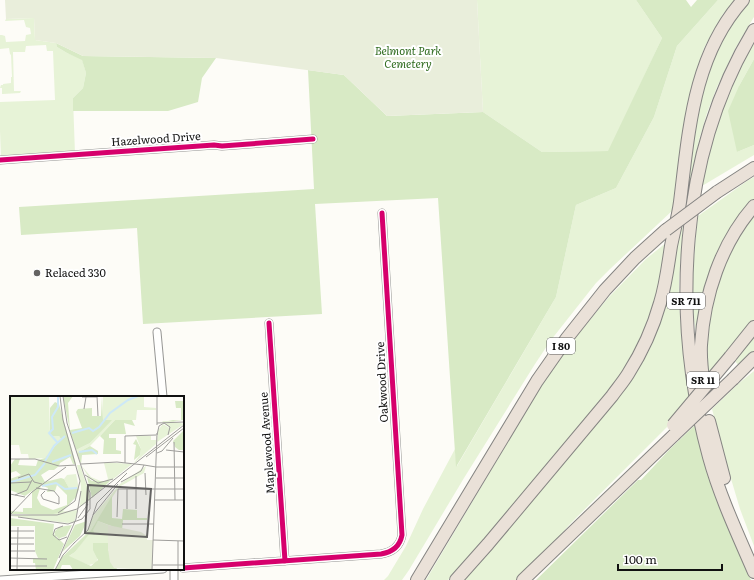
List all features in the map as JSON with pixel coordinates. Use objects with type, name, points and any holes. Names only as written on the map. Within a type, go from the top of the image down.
[{"type":"highway","points":[[456,580],[612,396],[628,375],[642,350],[661,302],[666,279],[680,204],[690,128],[699,82],[708,56],[718,36],[733,11],[743,0]]},
{"type":"highway","name":"SR 711","points":[[754,30],[733,69],[723,92],[707,138],[696,184],[690,229],[686,287],[691,364],[709,457],[728,510],[754,572]]},
{"type":"highway","points":[[717,188],[754,161]]},
{"type":"highway","name":"I 80","points":[[417,580],[537,381],[567,338],[592,306],[635,258],[666,230],[717,188],[754,168]]},
{"type":"highway","name":"SR 11","points":[[754,206],[736,231],[716,271],[709,292],[701,347],[707,413],[726,486],[754,559]]},
{"type":"highway","points":[[674,430],[754,327]]},
{"type":"highway","points":[[523,580],[594,512],[674,430],[733,379],[754,358]]},
{"type":"highway","points":[[410,580],[462,493],[478,478]]},
{"type":"street","name":"Hazelwood Drive","points":[[0,160],[313,139]]},
{"type":"street","name":"Oakwood Drive","points":[[285,561],[381,554],[391,552],[396,548],[401,540],[401,512],[382,214]]},
{"type":"street","name":"Maplewood Avenue","points":[[270,323],[285,561]]},
{"type":"street","points":[[157,332],[162,396]]},
{"type":"street","points":[[184,568],[285,561]]},
{"type":"street","points":[[0,580],[147,570]]},
{"type":"green space","name":"Belmont Park Cemetery","points":[[5,0],[477,0],[483,112],[387,116],[344,75],[216,58],[83,56],[56,43],[35,40],[34,18],[6,19]]},
{"type":"green space","points":[[477,0],[636,0],[662,38],[609,151],[542,152],[483,112]]},
{"type":"green space","points":[[636,0],[686,0],[691,7],[697,0],[718,0],[677,46],[654,117],[616,188],[576,205],[556,297],[456,467],[438,198],[315,204],[322,314],[143,324],[137,228],[21,235],[19,207],[314,189],[308,70],[344,75],[387,116],[483,112],[542,152],[608,151],[662,38]]},
{"type":"green space","points":[[718,0],[735,0],[723,14],[704,48],[693,84],[673,210],[596,283],[551,340],[464,478],[409,570],[402,580],[384,580],[406,546],[423,509],[455,449],[457,466],[556,297],[576,205],[616,188],[654,117],[677,46]]},
{"type":"green space","points":[[748,0],[754,0],[754,17],[736,47],[717,87],[699,140],[688,197],[683,201],[697,107],[718,43]]},
{"type":"green space","points":[[34,18],[35,40],[56,43],[57,47],[82,59],[86,73],[83,88],[73,98],[75,154],[1,158],[0,102],[55,100],[53,51],[47,51],[46,45],[26,46],[25,52],[13,52],[14,91],[21,91],[20,93],[2,94],[2,88],[0,88],[3,84],[11,83],[12,77],[11,55],[9,48],[0,49],[0,35],[5,36],[6,42],[25,41],[26,35],[31,34],[30,28],[26,27],[24,20],[5,21],[6,19]]},
{"type":"green space","points":[[754,42],[754,59],[739,86],[737,152],[754,145],[754,155],[702,186],[710,149],[722,112],[737,76]]},
{"type":"green space","points":[[56,43],[83,56],[216,58],[202,78],[198,102],[168,111],[73,111],[73,98],[83,88],[86,73],[82,60],[57,47]]},
{"type":"green space","points":[[754,59],[754,145],[737,152],[728,111],[739,86]]},
{"type":"green space","points":[[754,177],[754,200],[732,230],[697,338],[693,313],[693,273],[698,216]]},
{"type":"green space","points":[[754,211],[754,320],[708,380],[706,347],[709,307],[730,248]]},
{"type":"green space","points":[[683,227],[679,301],[682,338],[691,399],[670,424],[570,524],[551,546],[517,580],[461,580],[633,374],[677,232]]},
{"type":"green space","points":[[667,242],[657,299],[640,345],[617,383],[508,513],[448,580],[426,580],[541,386],[575,338],[608,298],[646,259]]},
{"type":"green space","points":[[754,334],[754,354],[740,367],[734,360]]},
{"type":"green space","points":[[754,371],[754,546],[740,509],[712,409]]},
{"type":"green space","points":[[695,425],[712,484],[726,522],[751,580],[536,580],[638,480],[641,480]]},
{"type":"cycle path","points":[[0,160],[313,139]]},
{"type":"cycle path","points":[[184,568],[381,554],[389,552],[400,542],[402,535],[382,213]]},
{"type":"cycle path","points":[[269,323],[285,561]]},
{"type":"place","name":"Relaced 330","points":[[37,273]]}]
